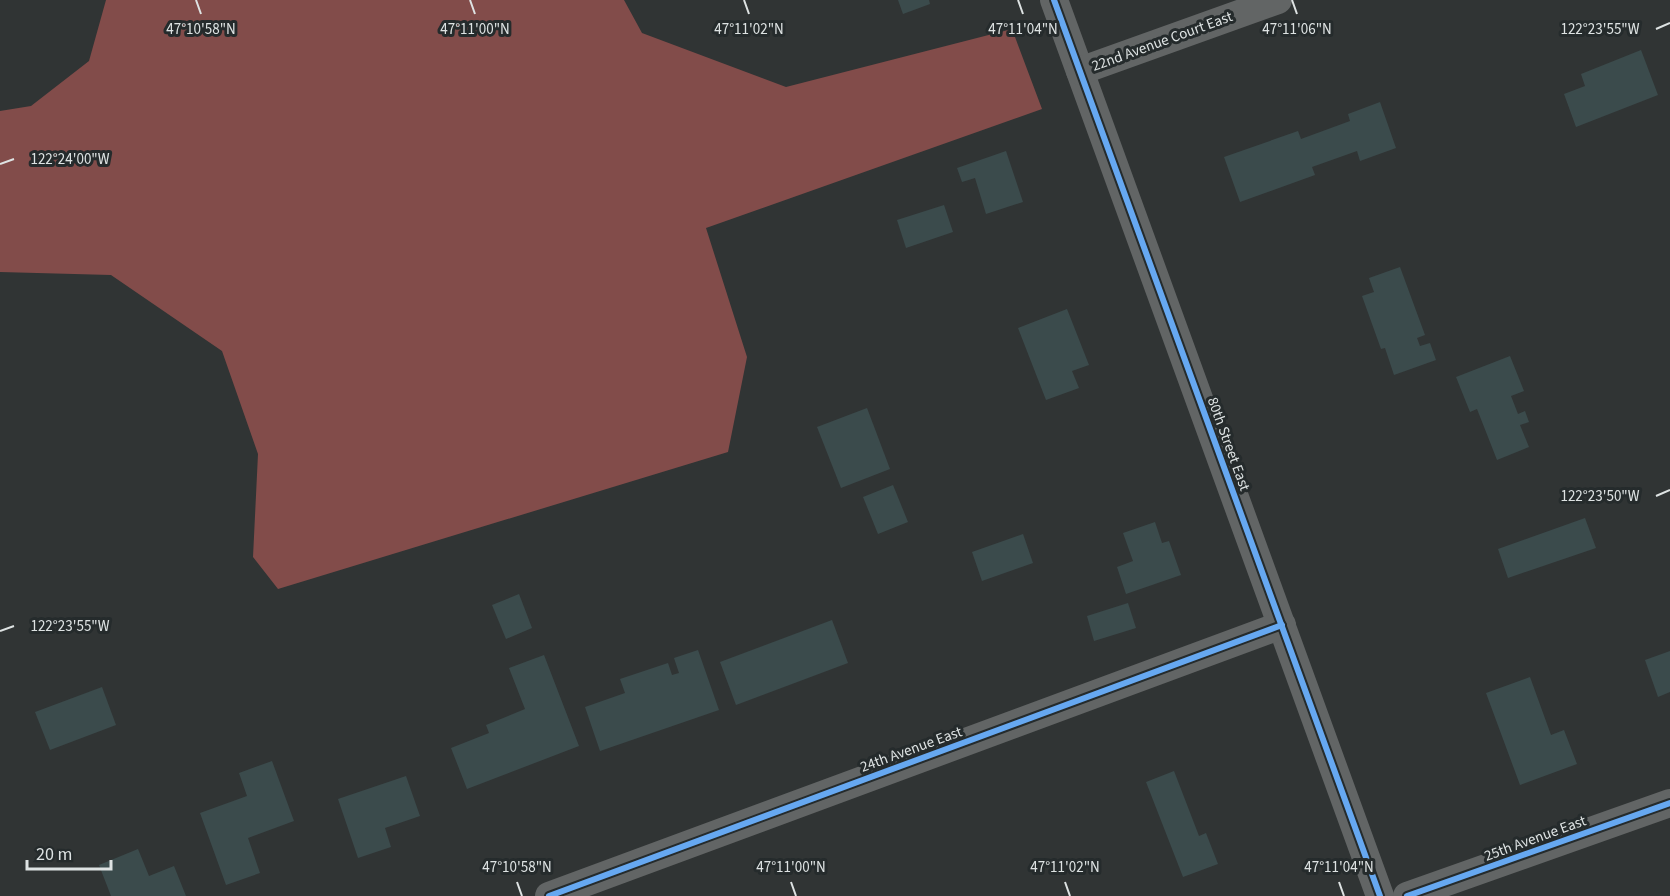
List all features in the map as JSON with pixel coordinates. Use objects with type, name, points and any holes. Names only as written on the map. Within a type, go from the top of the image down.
[{"type":"street","name":"80th Street East","points":[[1054,0],[1380,896]]},
{"type":"street","name":"22nd Avenue Court East","points":[[1080,71],[1278,0]]},
{"type":"street","name":"24th Avenue East","points":[[549,896],[1282,625]]},
{"type":"street","name":"25th Avenue East","points":[[1407,896],[1670,803]]},
{"type":"shaded area","points":[[106,0],[624,0],[642,33],[786,87],[1012,29],[1042,109],[706,228],[747,357],[728,452],[278,589],[253,557],[258,454],[222,351],[111,275],[0,272],[0,111],[31,106],[89,61]]},
{"type":"building","points":[[898,0],[929,0],[930,4],[903,14]]},
{"type":"building","points":[[1641,50],[1658,95],[1576,127],[1564,94],[1585,86],[1581,74]]},
{"type":"building","points":[[1380,102],[1396,148],[1360,161],[1357,151],[1312,167],[1315,175],[1240,202],[1224,157],[1298,131],[1301,139],[1350,121],[1348,114]]},
{"type":"building","points":[[1006,151],[1023,202],[986,214],[975,178],[962,182],[957,168]]},
{"type":"building","points":[[944,205],[953,232],[906,248],[897,220]]},
{"type":"building","points":[[1400,267],[1425,335],[1417,338],[1420,346],[1430,343],[1436,360],[1394,375],[1385,348],[1381,349],[1362,296],[1374,292],[1369,278]]},
{"type":"building","points":[[1067,309],[1089,365],[1072,371],[1079,388],[1046,400],[1018,328]]},
{"type":"building","points":[[1510,356],[1524,391],[1511,396],[1518,414],[1525,411],[1529,422],[1520,425],[1529,447],[1497,460],[1477,409],[1470,412],[1456,377]]},
{"type":"building","points":[[867,408],[890,469],[841,488],[817,427]]},
{"type":"building","points":[[893,485],[908,522],[878,534],[863,497]]},
{"type":"building","points":[[1585,518],[1596,548],[1508,578],[1498,549]]},
{"type":"building","points":[[1155,522],[1162,543],[1169,541],[1181,575],[1126,594],[1117,567],[1133,561],[1123,533]]},
{"type":"building","points":[[1023,534],[1033,563],[982,581],[972,552]]},
{"type":"building","points":[[519,594],[532,628],[506,639],[492,605]]},
{"type":"building","points":[[1128,603],[1136,628],[1094,641],[1087,616]]},
{"type":"building","points":[[832,620],[848,663],[736,705],[720,662]]},
{"type":"building","points":[[698,650],[719,710],[600,751],[585,707],[625,693],[620,679],[668,663],[672,675],[679,673],[674,658]]},
{"type":"building","points":[[1670,651],[1670,692],[1658,697],[1645,660]]},
{"type":"building","points":[[544,655],[579,746],[467,789],[451,748],[489,733],[486,725],[525,709],[509,668]]},
{"type":"building","points":[[1530,677],[1551,735],[1564,730],[1577,764],[1520,785],[1486,693]]},
{"type":"building","points":[[102,687],[116,725],[50,750],[35,712]]},
{"type":"building","points":[[272,761],[294,821],[248,838],[260,873],[226,885],[200,813],[247,796],[239,773]]},
{"type":"building","points":[[1174,771],[1199,836],[1206,833],[1218,864],[1183,877],[1146,782]]},
{"type":"building","points":[[406,776],[420,816],[385,828],[391,847],[358,858],[338,799]]},
{"type":"building","points":[[138,849],[149,876],[174,866],[186,896],[111,896],[99,865]]},
{"type":"cycle path","points":[[1054,0],[1380,896]]},
{"type":"cycle path","points":[[549,896],[1282,625]]},
{"type":"cycle path","points":[[1407,896],[1670,803]]}]
